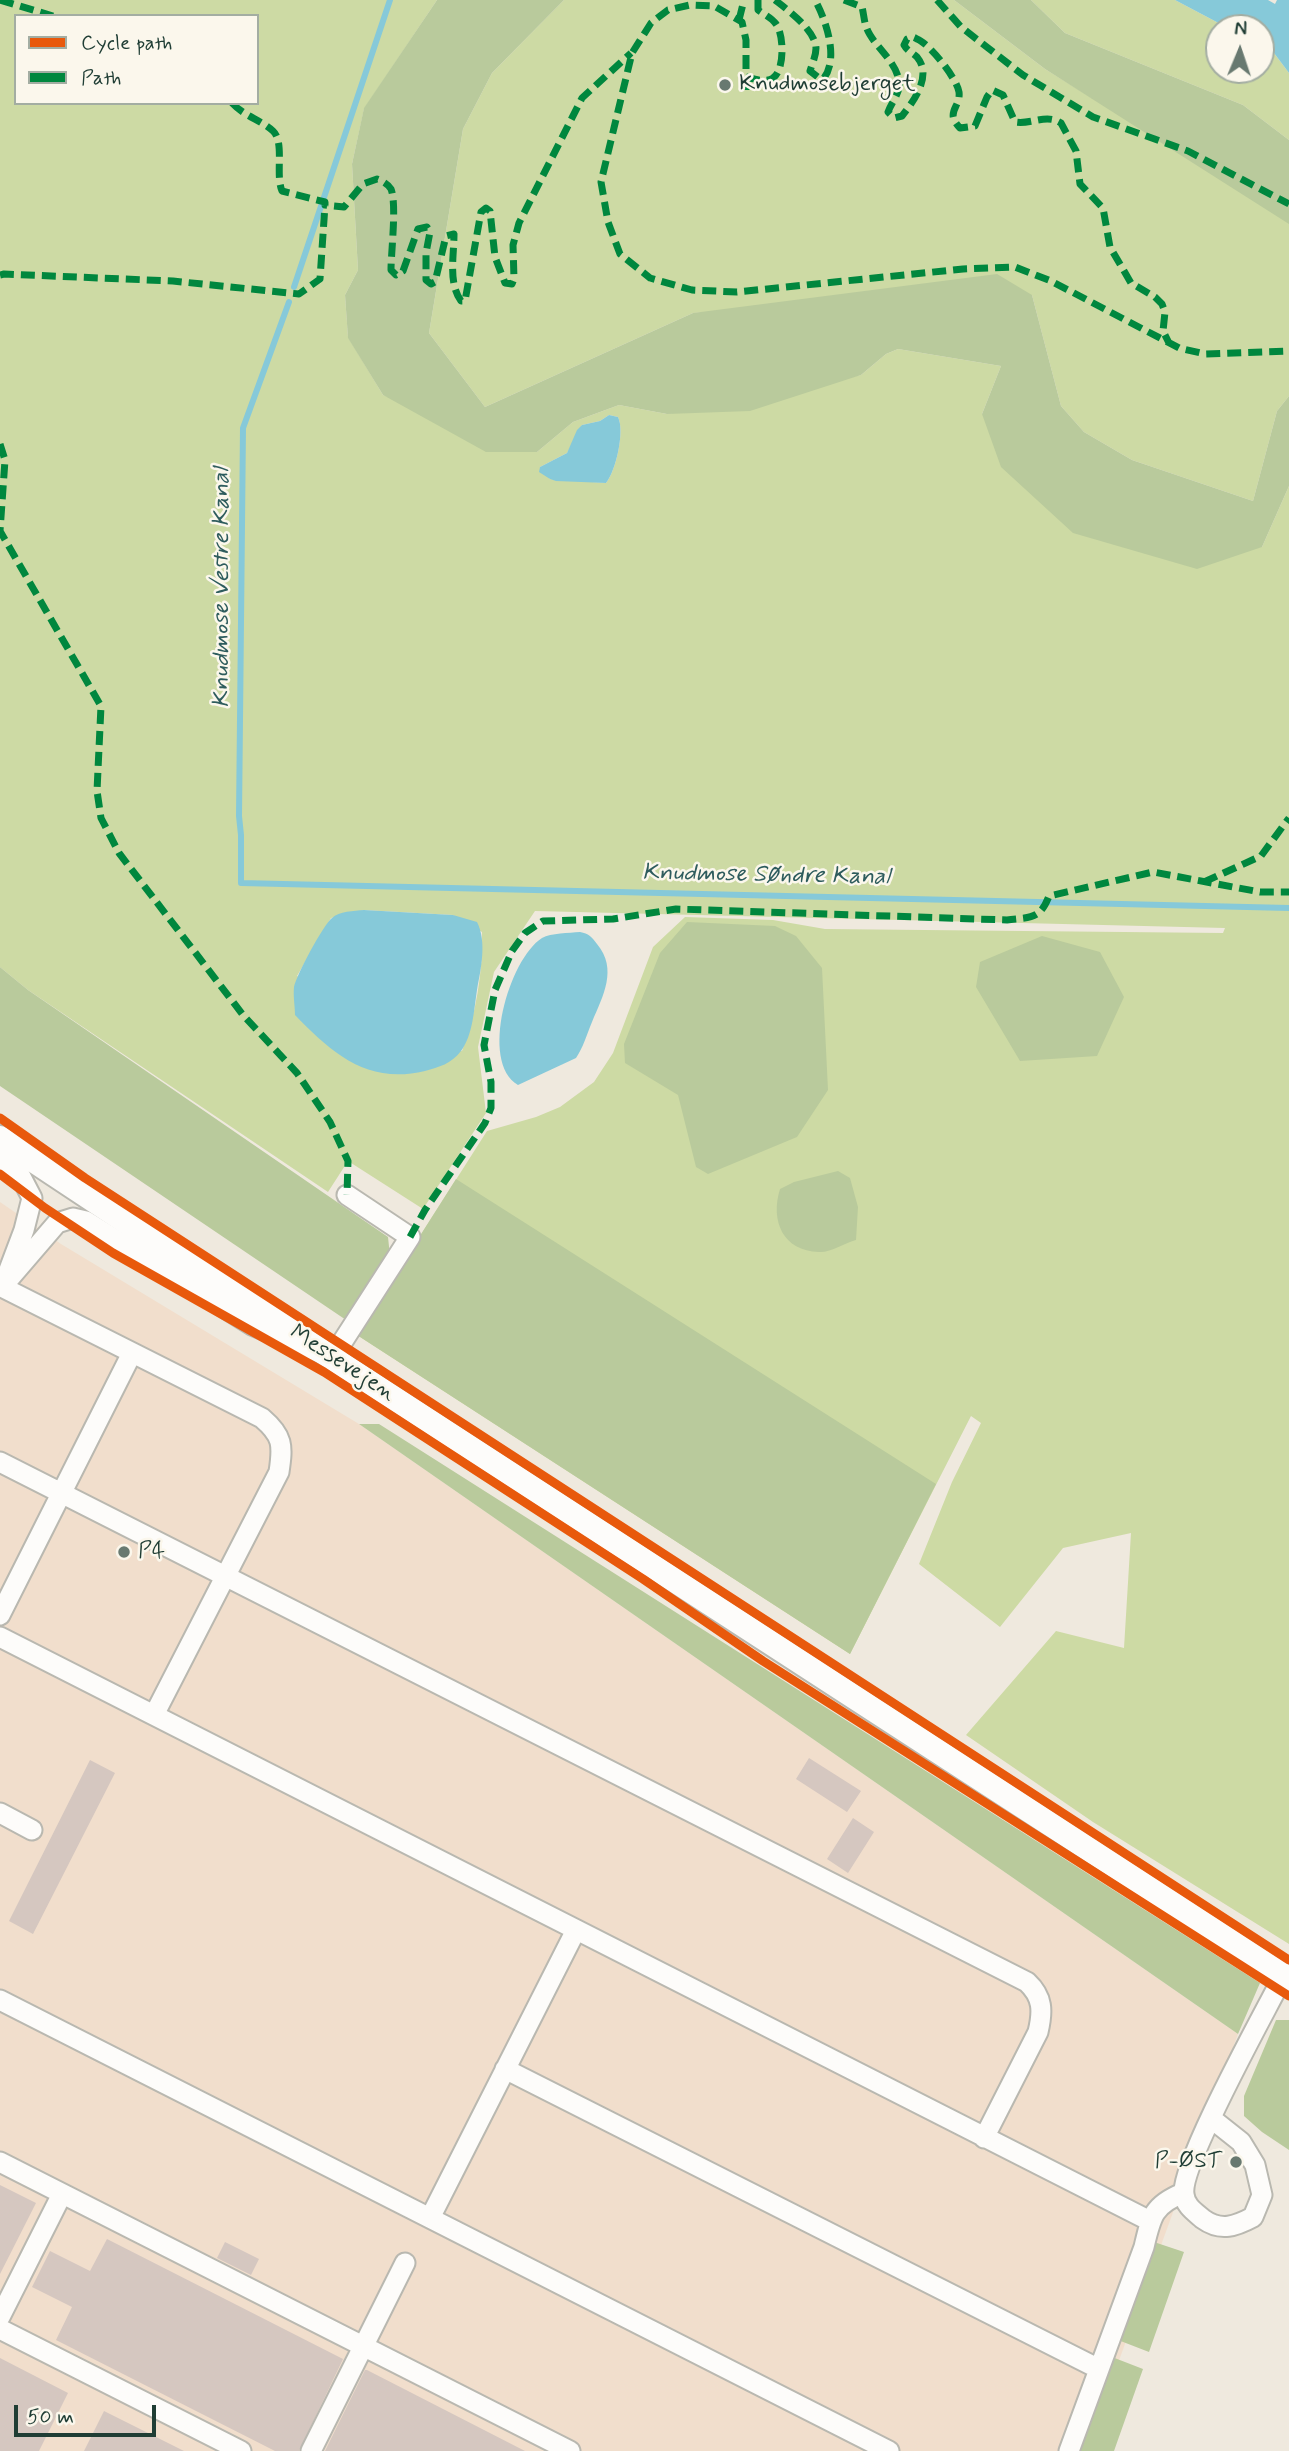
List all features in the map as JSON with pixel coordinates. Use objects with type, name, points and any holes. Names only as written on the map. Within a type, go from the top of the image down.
[{"type":"main road","name":"Messevejen","points":[[0,1138],[332,1358],[1287,1978]]},
{"type":"street","points":[[0,1158],[18,1171],[32,1198],[24,1230],[1,1288]]},
{"type":"street","points":[[1,1288],[57,1223],[73,1218],[86,1221],[252,1325],[332,1358],[410,1237],[347,1195]]},
{"type":"street","points":[[1,1288],[262,1418],[274,1429],[281,1441],[279,1472],[154,1715]]},
{"type":"street","points":[[0,1615],[132,1353]]},
{"type":"street","points":[[0,1462],[1027,1982],[1035,1990],[1042,2004],[1038,2032],[984,2138]]},
{"type":"street","points":[[0,1637],[1150,2221]]},
{"type":"street","points":[[0,1813],[32,1829]]},
{"type":"street","points":[[430,2218],[576,1930]]},
{"type":"street","name":"Messevejen","points":[[1184,2193],[1188,2169],[1277,1988],[1287,1978]]},
{"type":"street","points":[[0,2000],[888,2451]]},
{"type":"street","points":[[505,2069],[1099,2369]]},
{"type":"street","points":[[1069,2451],[1144,2246],[1150,2221],[1161,2205],[1184,2193],[1189,2207],[1208,2222],[1232,2228],[1253,2217],[1262,2195],[1255,2165],[1241,2142],[1212,2119]]},
{"type":"street","points":[[0,2162],[570,2451]]},
{"type":"street","points":[[0,2317],[62,2194]]},
{"type":"street","points":[[311,2451],[405,2263]]},
{"type":"street","points":[[0,2329],[241,2451]]},
{"type":"shaded area","points":[[0,1202],[61,1244],[359,1424],[1238,2034],[1086,2451],[0,2451]]},
{"type":"green space","points":[[0,0],[437,0],[364,109],[352,164],[358,270],[345,295],[348,337],[383,395],[537,452],[573,422],[619,405],[667,414],[861,375],[886,354],[898,349],[1001,366],[982,414],[1262,547],[1289,486],[1289,1944],[1093,1822],[966,1735],[1056,1631],[1124,1648],[1131,1533],[1063,1548],[1000,1627],[919,1564],[952,1482],[981,1423],[971,1416],[850,1654],[357,1335],[487,1131],[560,1107],[594,1082],[613,1053],[653,947],[685,917],[773,920],[825,929],[1223,933],[1225,928],[535,911],[494,972],[478,1047],[486,1113],[423,1209],[348,1161],[328,1192],[28,990],[0,967]],"holes":[[[609,415],[618,417],[620,432],[613,470],[606,483],[550,479],[540,467],[567,453],[582,425],[600,421]],[[364,910],[453,915],[482,932],[478,993],[462,1051],[297,976],[331,918]]]},
{"type":"green space","points":[[437,0],[564,0],[492,73],[463,129],[429,333],[485,407],[693,313],[997,274],[1032,295],[1061,406],[1084,432],[1132,460],[1253,501],[1277,411],[1289,396],[1289,486],[1262,547],[1197,569],[1073,533],[1001,467],[982,414],[1001,366],[898,349],[886,354],[861,375],[750,411],[667,414],[619,405],[573,422],[537,452],[486,452],[383,395],[348,338],[345,295],[358,270],[352,164],[364,108]]},
{"type":"green space","points":[[564,0],[954,0],[1045,69],[1289,220],[1289,396],[1277,411],[1253,501],[1132,460],[1084,432],[1061,406],[1032,295],[693,313],[485,407],[429,333],[463,129],[492,73]]},
{"type":"green space","points":[[954,0],[1031,0],[1065,33],[1243,105],[1289,140],[1289,224],[1045,69]]},
{"type":"green space","points":[[1031,0],[1175,0],[1205,16],[1205,84],[1275,84],[1275,54],[1289,73],[1289,140],[1243,105],[1065,33]]},
{"type":"green space","points":[[687,922],[775,926],[796,936],[822,968],[828,1090],[797,1137],[708,1174],[696,1167],[678,1095],[625,1063],[624,1044],[660,953]]},
{"type":"green space","points":[[1042,936],[1100,952],[1124,997],[1097,1056],[1020,1061],[976,987],[980,962]]},
{"type":"green space","points":[[0,967],[28,990],[388,1237],[390,1256],[349,1322],[0,1086]]},
{"type":"green space","points":[[838,1171],[850,1178],[858,1207],[856,1240],[823,1252],[796,1246],[788,1240],[778,1223],[777,1201],[780,1189],[794,1182]]},
{"type":"green space","points":[[456,1179],[936,1484],[850,1654],[357,1335]]},
{"type":"green space","points":[[359,1424],[379,1424],[1260,1983],[1238,2034]]},
{"type":"green space","points":[[1276,2020],[1289,2020],[1289,2150],[1244,2116],[1244,2096]]},
{"type":"green space","points":[[1154,2242],[1184,2252],[1149,2352],[1118,2340]]},
{"type":"green space","points":[[1112,2357],[1143,2369],[1114,2451],[1078,2451]]},
{"type":"water","points":[[1175,0],[1268,0],[1275,4],[1277,0],[1289,0],[1289,73],[1275,54],[1275,14],[1205,16]]},
{"type":"water","points":[[609,415],[618,417],[620,441],[616,461],[606,483],[556,481],[539,472],[540,467],[567,453],[582,425],[600,421]]},
{"type":"water","points":[[364,910],[453,915],[477,922],[482,938],[482,955],[474,1013],[465,1045],[453,1059],[425,1071],[385,1074],[352,1062],[337,1053],[295,1015],[296,981],[323,930],[332,918],[339,914]]},
{"type":"water","points":[[580,932],[593,939],[603,953],[608,973],[607,983],[583,1045],[576,1058],[518,1085],[506,1073],[501,1055],[503,1011],[510,988],[530,949],[542,938]]},
{"type":"building","points":[[809,1758],[861,1791],[847,1812],[796,1779]]},
{"type":"building","points":[[90,1760],[115,1773],[33,1934],[9,1921]]},
{"type":"building","points":[[853,1818],[874,1832],[848,1873],[827,1859]]},
{"type":"building","points":[[0,2185],[36,2203],[0,2274]]},
{"type":"building","points":[[107,2239],[343,2359],[299,2451],[275,2451],[56,2340],[72,2307],[32,2287],[50,2251],[90,2271]]},
{"type":"building","points":[[225,2242],[259,2259],[251,2275],[217,2258]]},
{"type":"building","points":[[0,2358],[68,2393],[39,2451],[0,2451]]},
{"type":"building","points":[[367,2370],[525,2451],[325,2451]]},
{"type":"building","points":[[104,2411],[184,2451],[84,2451]]},
{"type":"waterway","name":"Knudmose Vestre Kanal","points":[[294,287],[390,0]]},
{"type":"waterway","name":"Knudmose Søndre Kanal","points":[[289,302],[243,428],[239,816],[241,883],[1289,908]]},
{"type":"marked path","points":[[0,0],[46,14]]},
{"type":"marked path","points":[[739,20],[744,0]]},
{"type":"marked path","points":[[746,77],[767,80],[773,78],[780,68],[782,43],[779,29],[758,10],[758,0]]},
{"type":"marked path","points":[[775,0],[811,34],[816,48],[810,71],[819,78],[824,78],[831,50],[827,28],[815,0]]},
{"type":"marked path","points":[[844,0],[862,7],[870,36],[896,71],[899,87],[888,112],[894,118],[902,116],[916,96],[922,80],[921,64],[904,45],[907,39],[912,37],[922,42],[942,62],[957,86],[959,97],[953,117],[960,128],[975,126],[992,90],[1003,95],[1015,122],[1050,119],[1061,123],[1076,151],[1080,184],[1103,208],[1110,247],[1131,283],[1162,304],[1165,312],[1163,331],[1169,343]]},
{"type":"marked path","points":[[937,0],[961,27],[1023,75],[1093,117],[1188,151],[1289,204]]},
{"type":"marked path","points":[[746,90],[746,40],[742,22],[714,6],[690,5],[668,10],[651,23],[632,53],[601,182],[608,222],[620,254],[650,278],[692,290],[737,292],[963,269],[1015,267],[1051,281],[1179,348],[1205,354],[1289,351]]},
{"type":"marked path","points":[[234,105],[277,136],[282,191],[325,202],[325,205],[344,207],[363,184],[377,179],[391,189],[394,205],[391,270],[396,275],[403,271],[418,229],[427,227],[430,232],[426,253],[426,280],[431,284],[435,282],[446,236],[454,234],[454,286],[461,301],[465,301],[481,212],[486,208],[490,211],[495,257],[505,283],[512,284],[513,245],[519,223],[582,98],[631,53]]},
{"type":"marked path","points":[[0,275],[173,281],[299,294],[320,279],[325,205]]},
{"type":"marked path","points":[[0,444],[5,460],[0,531],[101,706],[97,791],[101,818],[119,853],[243,1015],[297,1073],[330,1122],[348,1161],[347,1195]]},
{"type":"marked path","points":[[1204,882],[1261,856],[1289,818]]},
{"type":"marked path","points":[[410,1237],[425,1210],[485,1123],[491,1108],[491,1082],[484,1045],[495,990],[512,951],[525,933],[543,921],[613,919],[676,909],[1007,920],[1033,916],[1042,909],[1049,896],[1153,872],[1260,892],[1289,892]]},
{"type":"cycle path","points":[[0,1118],[85,1178],[1289,1960]]},
{"type":"cycle path","points":[[0,1174],[113,1253],[324,1372],[643,1579],[763,1661],[1289,1996]]},
{"type":"place","name":"Knudmosebjerget","points":[[725,85]]},
{"type":"place","name":"P4","points":[[124,1552]]},
{"type":"place","name":"P-ØST","points":[[1236,2162]]}]
